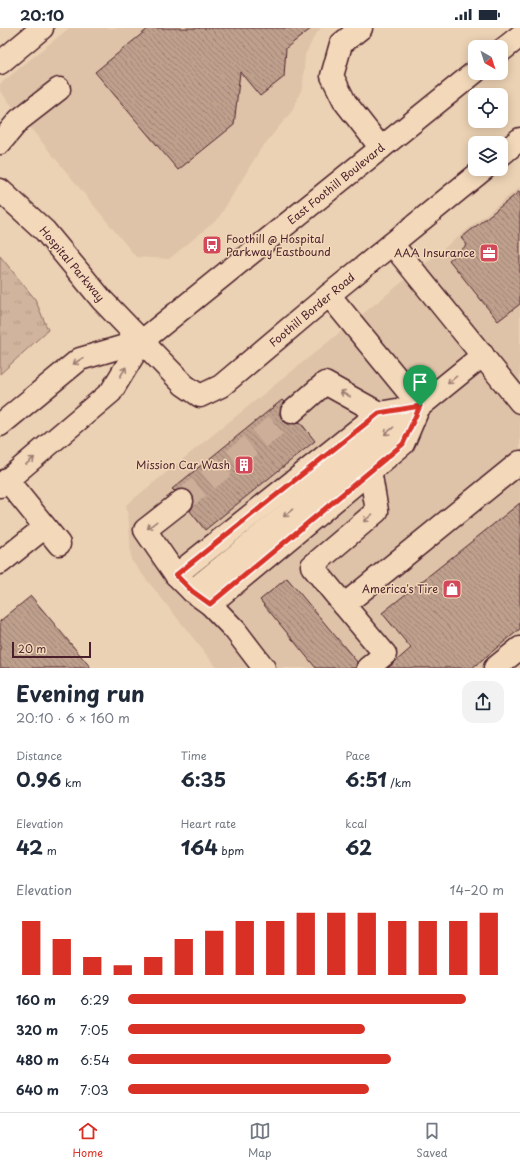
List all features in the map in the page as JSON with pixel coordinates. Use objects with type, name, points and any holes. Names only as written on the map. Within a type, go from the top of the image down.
[{"type":"main road","points":[[0,63],[42,28]]},
{"type":"main road","points":[[361,28],[341,44],[332,76],[345,102],[381,148]]},
{"type":"main road","points":[[508,45],[520,36]]},
{"type":"main road","name":"East Foothill Boulevard","points":[[4,483],[111,392],[142,341],[468,78]]},
{"type":"main road","points":[[0,143],[20,120],[59,89]]},
{"type":"main road","points":[[508,149],[520,139]]},
{"type":"main road","name":"Foothill Border Road","points":[[142,341],[184,385],[200,396],[221,386],[329,295],[475,176]]},
{"type":"main road","name":"Hospital Parkway","points":[[0,190],[45,231],[102,300],[142,341]]},
{"type":"main road","points":[[392,244],[520,402]]},
{"type":"main road","points":[[329,295],[420,406]]},
{"type":"main road","name":"East Foothill Boulevard","points":[[0,425],[80,359],[142,341]]},
{"type":"main road","points":[[192,591],[483,355]]},
{"type":"main road","points":[[292,412],[325,383],[379,413]]},
{"type":"main road","points":[[176,575],[379,413],[420,406]]},
{"type":"main road","points":[[210,604],[403,444],[420,406]]},
{"type":"main road","points":[[344,605],[520,462]]},
{"type":"main road","points":[[368,668],[385,654],[312,566],[377,511],[370,470]]},
{"type":"main road","points":[[4,483],[59,544]]},
{"type":"main road","points":[[182,501],[146,530],[176,575],[192,591],[210,604],[234,630],[264,668]]},
{"type":"main road","points":[[0,563],[45,527]]},
{"type":"main road","points":[[495,668],[520,648]]},
{"type":"shaded area","points":[[69,28],[321,28],[314,37],[305,55],[303,86],[292,111],[260,150],[218,219],[169,259],[136,257],[0,91],[0,84]]},
{"type":"shaded area","points":[[520,187],[520,660],[509,668],[217,668],[131,560],[129,523],[126,505]]},
{"type":"green space","points":[[0,256],[35,299],[48,330],[0,374]]},
{"type":"building","points":[[149,28],[312,28],[286,48],[284,77],[260,96],[240,72],[234,125],[178,170],[95,72]]},
{"type":"building","name":"AAA Insurance","points":[[520,191],[520,304],[498,321],[449,260],[467,245],[461,238]]},
{"type":"building","name":"Mission Car Wash","points":[[282,400],[284,402],[280,408],[280,414],[282,420],[288,424],[300,422],[315,441],[205,530],[190,511],[194,500],[192,493],[186,489],[174,491],[172,489]]},
{"type":"building","name":"America's Tire","points":[[520,503],[520,629],[472,668],[388,668],[411,648],[382,613]]},
{"type":"building","points":[[287,578],[357,662],[356,668],[316,668],[260,600]]},
{"type":"building","points":[[31,596],[91,668],[0,668],[0,621]]},
{"type":"tunnel","points":[[182,501],[292,412]]},
{"type":"place","name":"Foothill @ Hospital Parkway Eastbound","points":[[212,245]]},
{"type":"place","name":"AAA Insurance","points":[[489,253]]},
{"type":"place","name":"Mission Car Wash","points":[[244,465]]},
{"type":"place","name":"America's Tire","points":[[452,589]]},
{"type":"route","points":[[420,406],[403,444],[210,604],[192,591],[176,575],[379,413],[420,406]]}]
